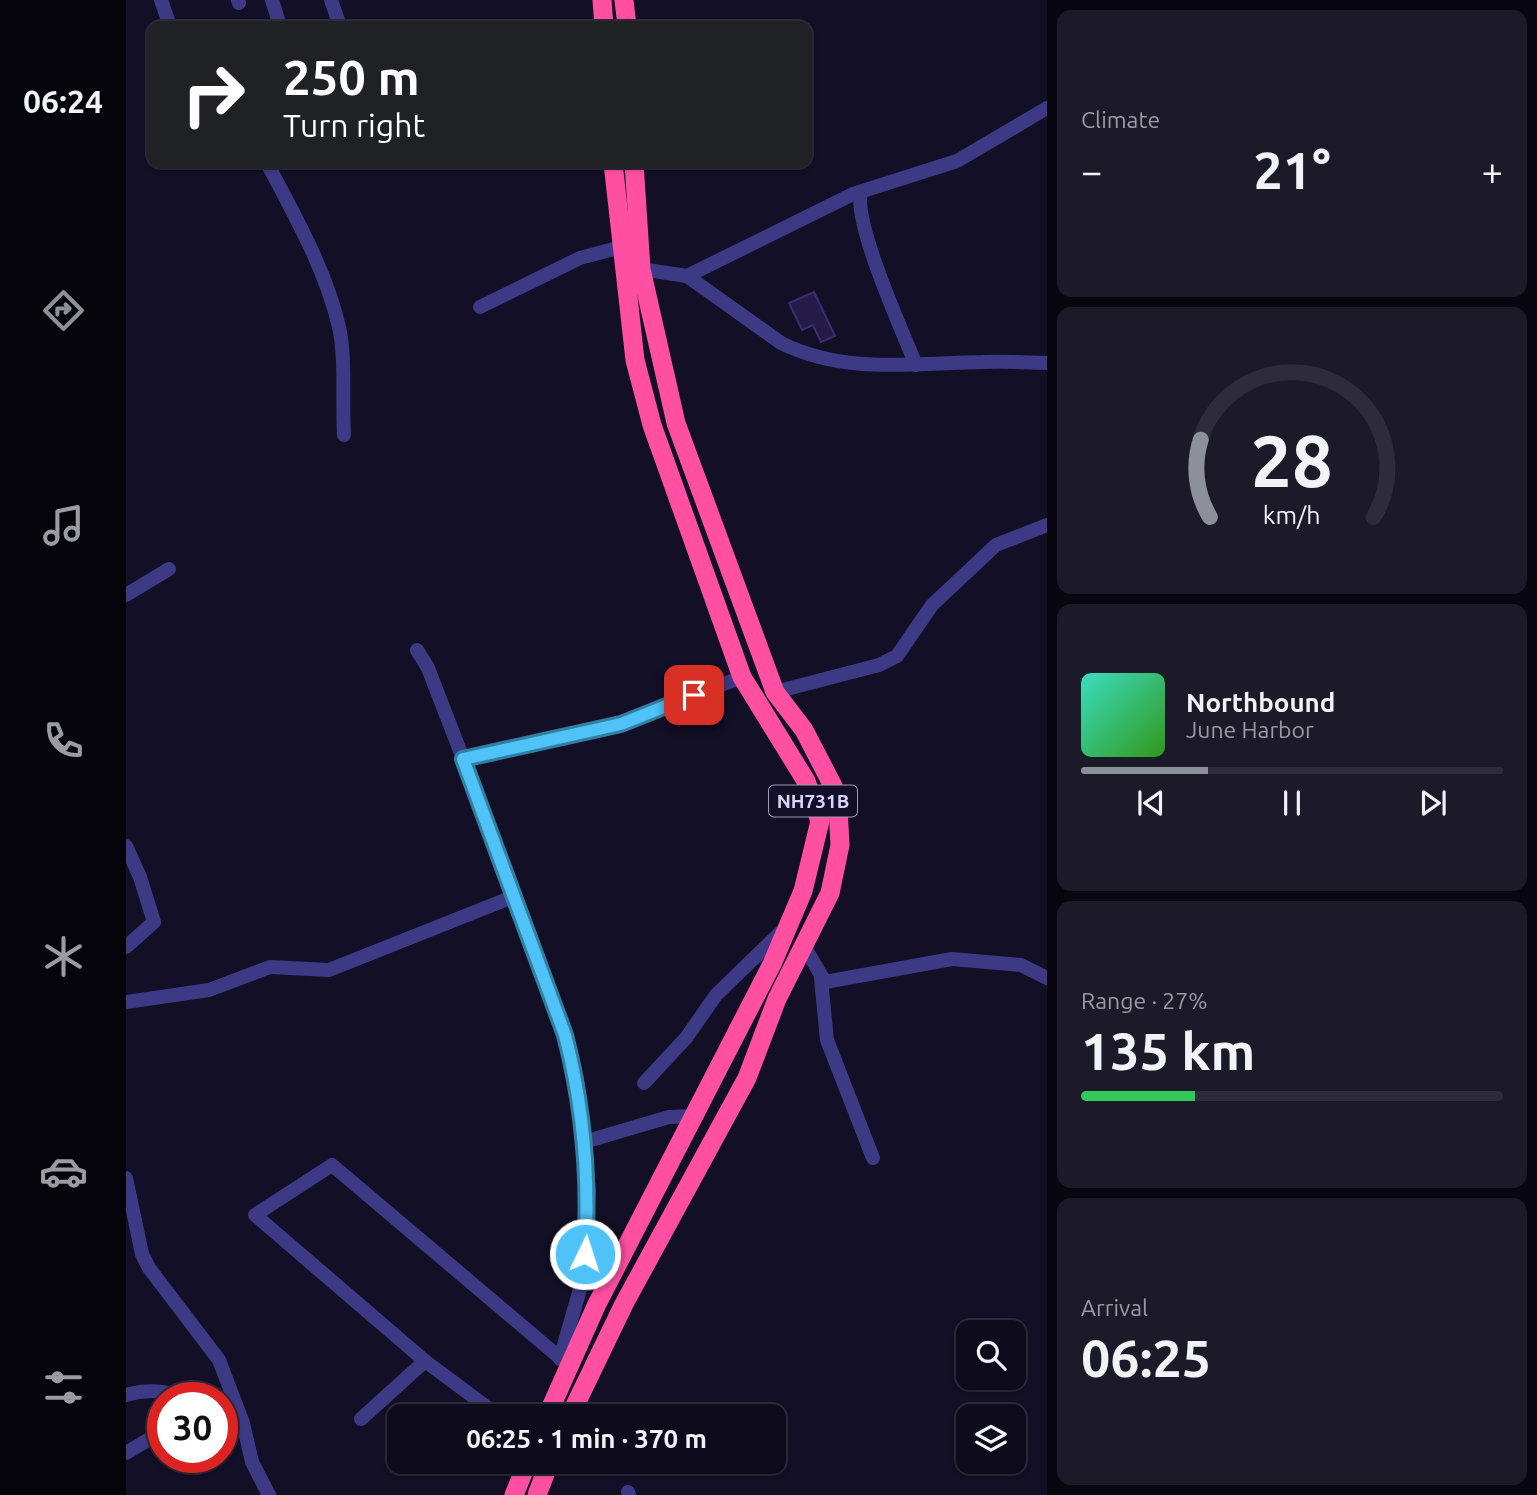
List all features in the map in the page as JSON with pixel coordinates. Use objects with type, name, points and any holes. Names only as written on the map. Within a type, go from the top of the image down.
[{"type":"highway","points":[[602,0],[604,21]]},
{"type":"highway","points":[[624,0],[626,21]]},
{"type":"highway","name":"NH731B","points":[[551,1404],[565,1362],[696,1116],[791,922],[813,857],[820,821],[806,781],[742,677],[652,425],[635,360],[632,268],[621,247],[613,168]]},
{"type":"highway","points":[[576,1404],[624,1304],[747,1079],[777,999],[830,893],[840,845],[838,807],[823,764],[804,730],[775,692],[676,423],[632,268],[634,168]]},
{"type":"highway","points":[[514,1495],[523,1474]]},
{"type":"highway","points":[[537,1495],[545,1474]]},
{"type":"street","points":[[161,0],[168,21]]},
{"type":"street","points":[[272,0],[278,21]]},
{"type":"street","points":[[331,0],[338,21]]},
{"type":"street","points":[[687,276],[853,194],[957,161],[1047,108]]},
{"type":"street","points":[[270,168],[300,226],[335,313],[342,352],[344,435]]},
{"type":"street","points":[[862,193],[860,204],[869,239],[916,365]]},
{"type":"street","points":[[480,307],[580,258],[621,247]]},
{"type":"street","points":[[632,268],[687,276],[797,351],[841,363],[872,367],[1047,363]]},
{"type":"street","points":[[775,692],[879,665],[897,656],[932,605],[996,545],[1047,525]]},
{"type":"street","points":[[126,595],[169,569]]},
{"type":"street","points":[[417,649],[428,668],[515,896],[565,1035],[576,1079],[589,1191],[584,1275],[565,1362],[332,1165],[255,1215],[425,1361],[483,1404]]},
{"type":"street","points":[[463,759],[621,724],[742,677]]},
{"type":"street","points":[[126,846],[140,877],[154,922],[126,947]]},
{"type":"street","points":[[126,1002],[209,990],[270,967],[329,970],[515,896]]},
{"type":"street","points":[[644,1083],[686,1038],[716,995],[791,922]]},
{"type":"street","points":[[803,944],[821,979],[825,1023],[833,1059],[873,1158]]},
{"type":"street","points":[[821,979],[831,982],[963,958],[1021,965],[1047,978]]},
{"type":"street","points":[[584,1142],[669,1117],[696,1116]]},
{"type":"street","points":[[126,1178],[142,1254],[149,1268],[205,1338],[219,1360],[223,1382]]},
{"type":"street","points":[[361,1419],[425,1361]]},
{"type":"street","points":[[126,1395],[138,1391],[147,1392]]},
{"type":"street","points":[[238,1426],[269,1495]]},
{"type":"street","points":[[126,1453],[147,1441]]},
{"type":"building","points":[[814,292],[835,336],[821,342],[813,325],[802,330],[789,303]]},
{"type":"route","points":[[585,1254],[589,1191],[576,1079],[565,1035],[463,759],[621,724],[694,695]]}]
